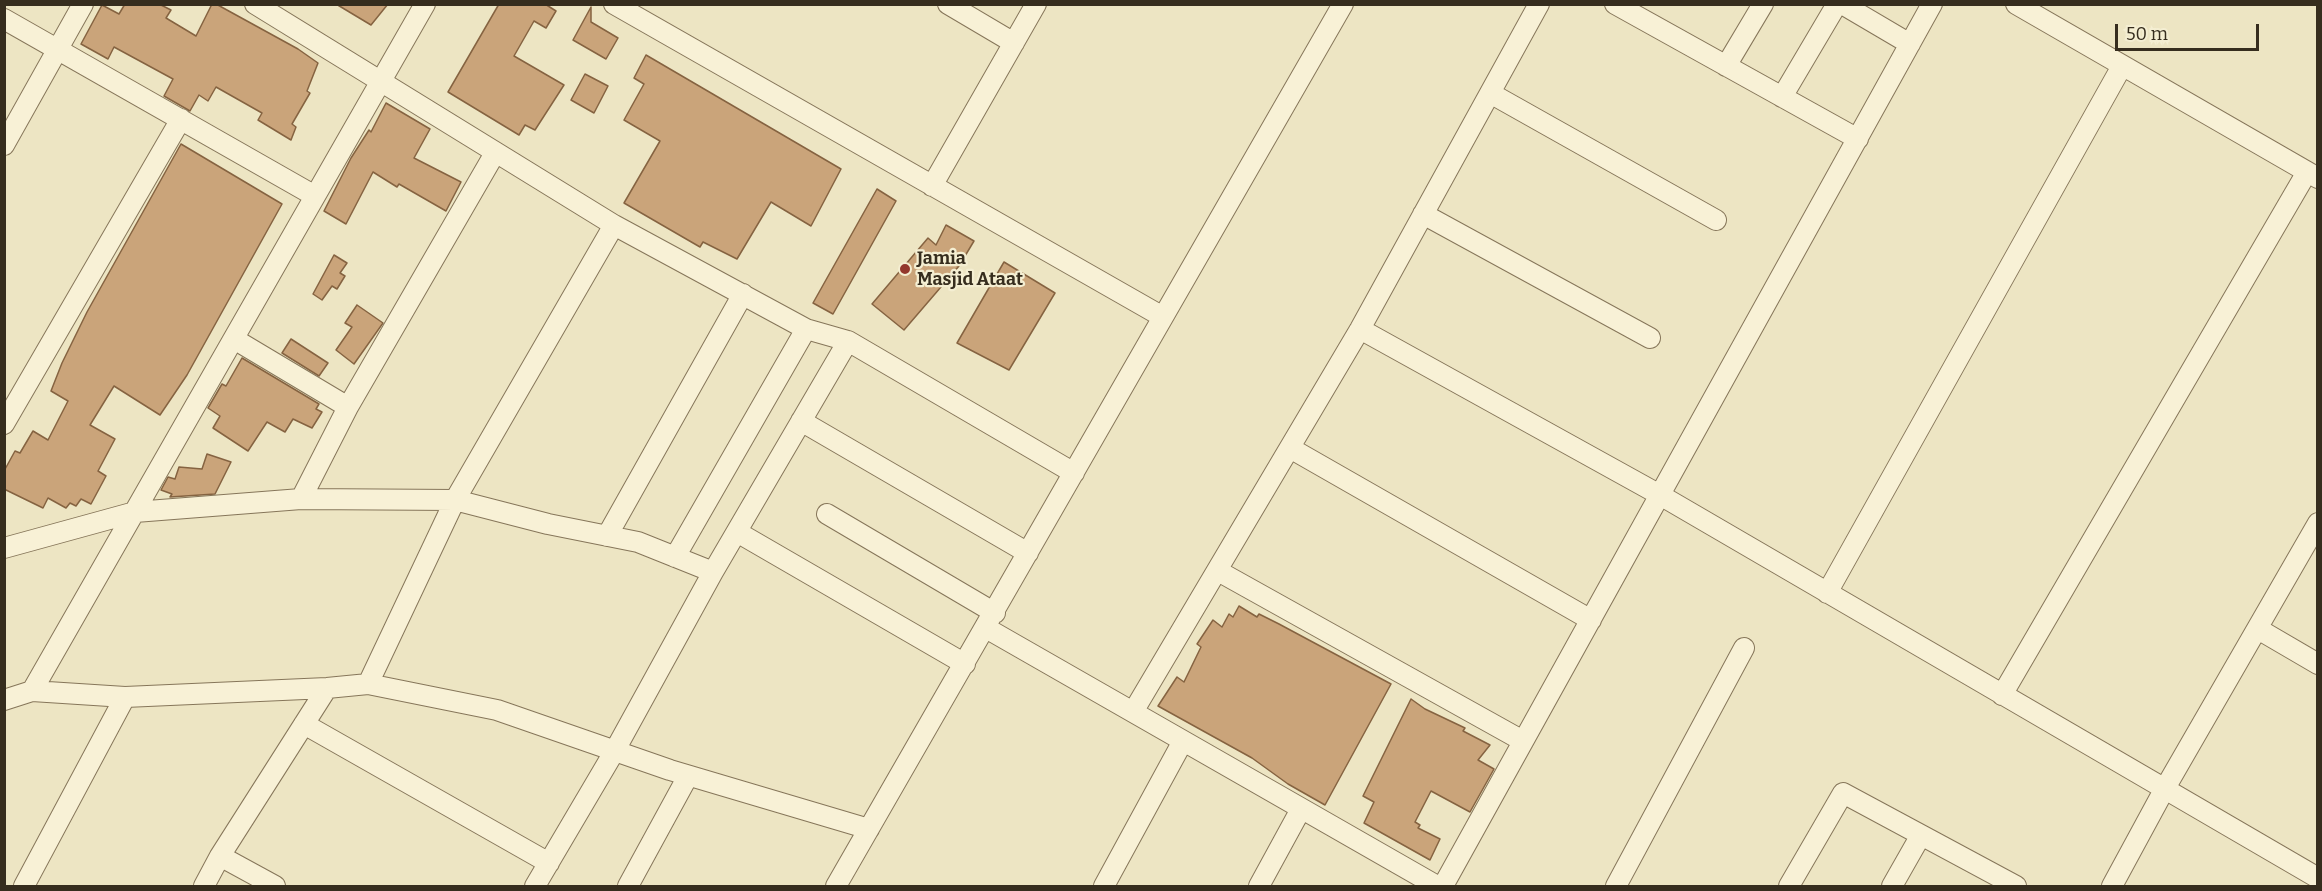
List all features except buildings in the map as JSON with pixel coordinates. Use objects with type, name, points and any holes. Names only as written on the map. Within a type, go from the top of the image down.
[{"type":"street","points":[[4,145],[83,4]]},
{"type":"street","points":[[255,4],[614,225],[806,329],[848,341],[1074,473]]},
{"type":"street","points":[[32,692],[425,4]]},
{"type":"street","points":[[614,4],[1163,317]]},
{"type":"street","points":[[948,4],[1014,43]]},
{"type":"street","points":[[932,186],[1036,4]]},
{"type":"street","points":[[836,886],[1343,4]]},
{"type":"street","points":[[1133,712],[1360,329],[1539,4]]},
{"type":"street","points":[[1615,4],[1858,139]]},
{"type":"street","points":[[1726,66],[1763,4]]},
{"type":"street","points":[[1782,97],[1837,4]]},
{"type":"street","points":[[1842,4],[1910,44]]},
{"type":"street","points":[[1443,886],[1932,4]]},
{"type":"street","points":[[2002,695],[2312,175],[2016,4]]},
{"type":"street","points":[[4,19],[315,196]]},
{"type":"street","points":[[1827,593],[2122,66]]},
{"type":"street","points":[[1490,93],[1716,220]]},
{"type":"street","points":[[4,424],[181,119]]},
{"type":"street","points":[[301,499],[348,407],[495,153]]},
{"type":"street","points":[[1423,214],[1650,338]]},
{"type":"street","points":[[368,684],[455,500],[614,225]]},
{"type":"street","points":[[607,536],[743,294]]},
{"type":"street","points":[[675,557],[806,329]]},
{"type":"street","points":[[1360,329],[1660,495],[2318,878]]},
{"type":"street","points":[[234,339],[348,407]]},
{"type":"street","points":[[535,886],[614,752],[713,572],[848,341]]},
{"type":"street","points":[[801,422],[1028,553]]},
{"type":"street","points":[[1290,448],[1591,620]]},
{"type":"street","points":[[4,548],[135,512],[301,499],[455,500],[548,524],[638,542],[713,572]]},
{"type":"street","points":[[827,514],[1133,712],[1437,886]]},
{"type":"street","points":[[2112,886],[2164,790],[2318,523]]},
{"type":"street","points":[[737,532],[965,664]]},
{"type":"street","points":[[1218,571],[1523,741]]},
{"type":"street","points":[[2258,629],[2318,664]]},
{"type":"street","points":[[1616,886],[1744,648]]},
{"type":"street","points":[[4,700],[32,692],[125,697],[327,688],[368,684],[497,710],[688,776],[869,829]]},
{"type":"street","points":[[204,886],[220,856],[327,688]]},
{"type":"street","points":[[24,886],[125,697]]},
{"type":"street","points":[[304,724],[549,863]]},
{"type":"street","points":[[1104,886],[1183,741]]},
{"type":"street","points":[[628,886],[688,776]]},
{"type":"street","points":[[1789,886],[1843,793],[1921,835],[1985,879],[2016,886]]},
{"type":"street","points":[[1259,886],[1301,808]]},
{"type":"street","points":[[1892,886],[1921,835]]},
{"type":"street","points":[[220,856],[275,886]]},
{"type":"place","name":"Jamia Masjid Ataat","points":[[905,269]]}]
